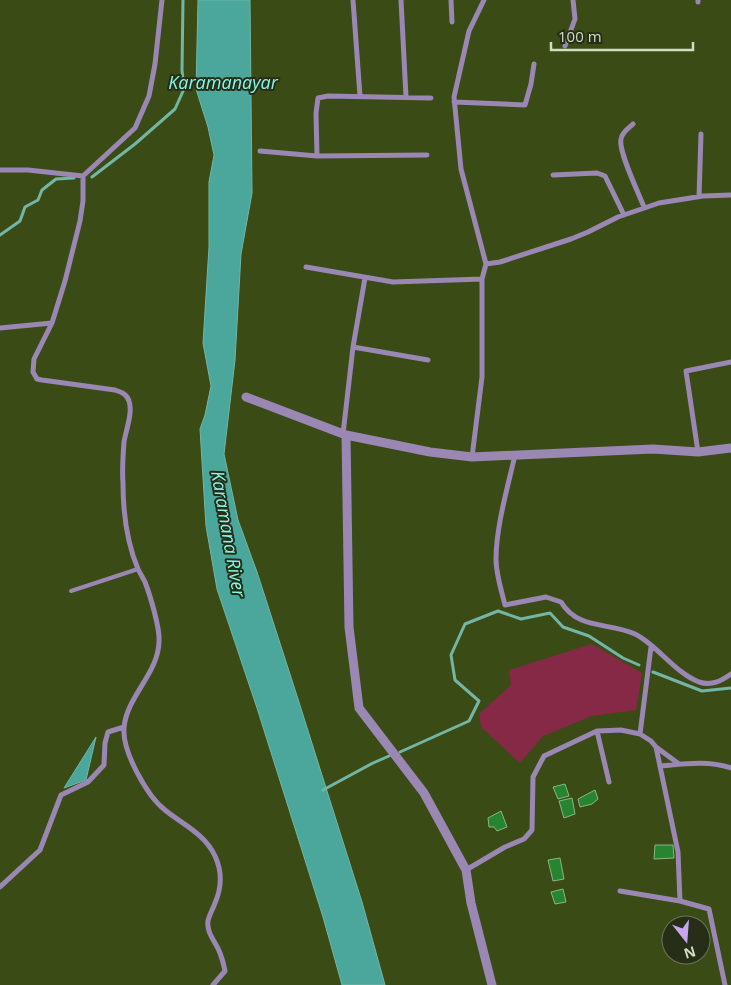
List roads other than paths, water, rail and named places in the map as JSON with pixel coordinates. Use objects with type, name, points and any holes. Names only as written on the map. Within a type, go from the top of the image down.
[{"type":"street","points":[[162,0],[155,64],[149,96],[135,128],[83,176],[83,202],[80,221],[52,323],[32,365],[34,376],[42,380],[115,390],[124,394],[129,401],[130,409],[124,443],[124,507],[129,540],[138,569],[145,583],[160,640],[158,653],[148,675],[128,710],[123,736],[132,759],[154,801],[199,834],[214,854],[221,874],[217,898],[208,922],[210,934],[221,956],[224,971],[213,985]]},
{"type":"street","points":[[353,0],[360,96]]},
{"type":"street","points":[[401,0],[406,97]]},
{"type":"street","points":[[451,0],[452,22]]},
{"type":"street","points":[[472,457],[482,377],[482,279],[486,264],[461,169],[454,97],[469,31],[484,0]]},
{"type":"street","points":[[565,46],[575,19],[573,0]]},
{"type":"street","points":[[454,102],[525,105],[534,64]]},
{"type":"street","points":[[318,156],[316,112],[318,98],[328,96],[431,98]]},
{"type":"street","points":[[634,124],[624,132],[620,140],[623,154],[644,207]]},
{"type":"street","points":[[699,196],[701,134]]},
{"type":"street","points":[[260,151],[318,156],[427,155]]},
{"type":"street","points":[[0,170],[28,170],[83,176]]},
{"type":"street","points":[[554,175],[597,173],[604,176],[624,215]]},
{"type":"street","points":[[486,264],[500,262],[572,239],[624,215],[658,203],[699,196],[731,195]]},
{"type":"street","points":[[306,267],[392,282],[482,279]]},
{"type":"street","points":[[365,278],[353,347],[344,434],[349,627],[359,708],[424,793],[466,870],[471,903],[492,985]]},
{"type":"street","points":[[0,328],[52,323]]},
{"type":"street","points":[[353,347],[428,360]]},
{"type":"street","points":[[698,452],[686,372],[731,362]]},
{"type":"street","points":[[246,397],[344,434],[430,452],[472,457],[653,449],[698,452],[731,448]]},
{"type":"street","points":[[515,455],[501,522],[496,558],[497,573],[505,605],[546,597],[561,602],[566,611],[584,622],[622,628],[638,636],[686,674],[698,681],[714,683],[731,674]]},
{"type":"street","points":[[640,734],[651,647]]},
{"type":"street","points":[[0,887],[40,850],[61,795],[88,782],[104,765],[105,743],[108,732],[124,727]]},
{"type":"street","points":[[466,870],[505,847],[524,839],[532,830],[533,777],[544,756],[597,731],[622,730],[640,734],[680,765]]},
{"type":"street","points":[[597,731],[609,782]]},
{"type":"street","points":[[656,747],[678,852],[680,901]]},
{"type":"street","points":[[660,766],[722,765],[731,768]]},
{"type":"street","points":[[620,891],[680,901],[709,909],[725,985]]},
{"type":"lane","points":[[71,591],[138,569]]},
{"type":"water","name":"Karamanayar","points":[[198,0],[250,0],[252,193],[241,254],[235,360],[224,454],[238,520],[298,699],[362,902],[385,985],[342,985],[323,917],[217,589],[206,526],[200,429],[211,386],[203,343],[209,247],[209,182],[214,155],[208,127],[196,89]]},
{"type":"water","points":[[96,737],[86,780],[64,788]]},
{"type":"waterway","points":[[92,177],[135,144],[175,109],[184,89],[182,70],[183,0]]},
{"type":"waterway","points":[[0,235],[20,221],[25,207],[38,200],[42,190],[56,179],[74,178]]},
{"type":"waterway","points":[[400,752],[469,721],[479,701],[455,680],[451,655],[465,624],[498,611],[521,619],[550,613],[563,627],[589,636],[623,658],[639,665]]},
{"type":"waterway","points":[[653,672],[702,691],[731,688]]},
{"type":"waterway","points":[[323,790],[389,756]]},
{"type":"water label","name":"Karamana River","points":[[228,534]]}]
